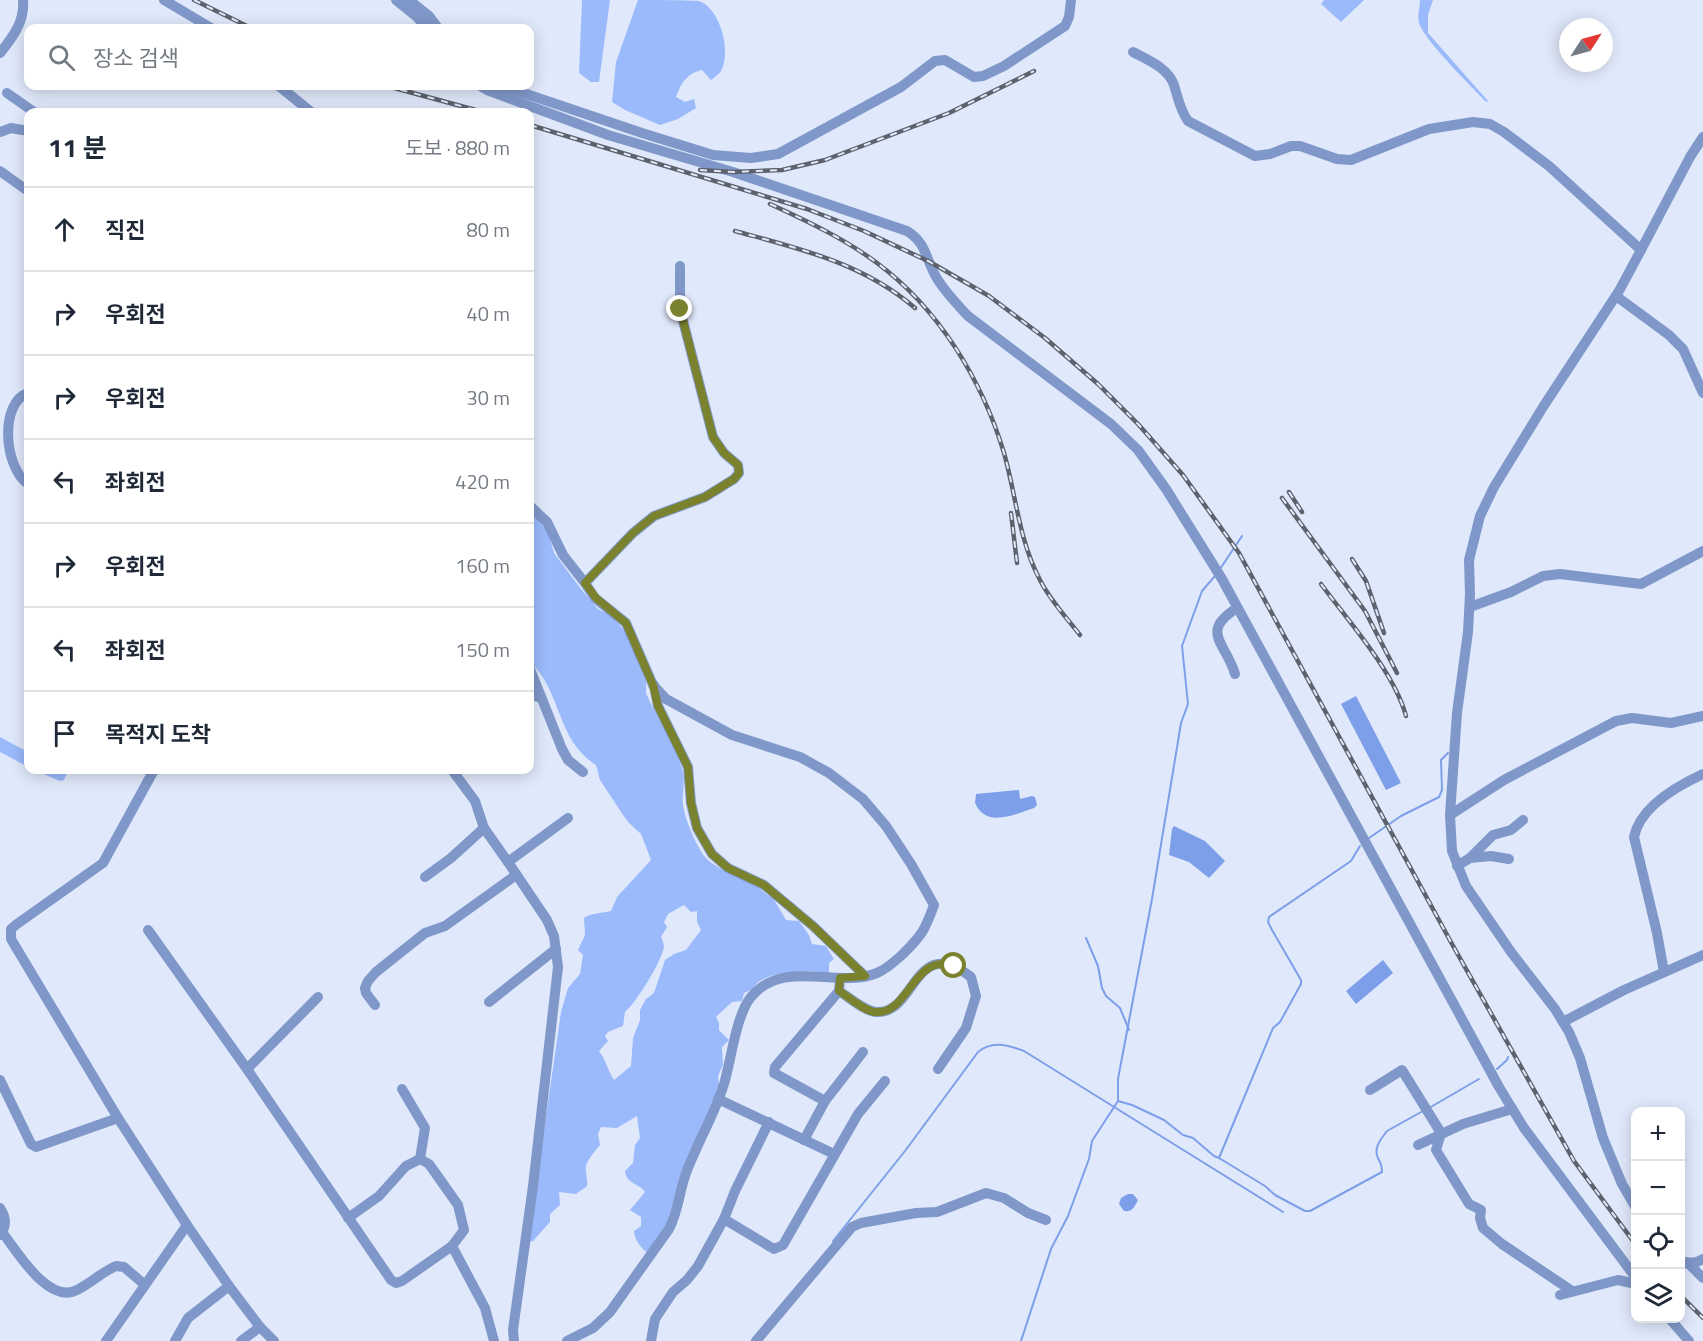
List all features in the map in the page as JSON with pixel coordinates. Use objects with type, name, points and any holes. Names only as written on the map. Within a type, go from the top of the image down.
[{"type":"street","points":[[0,53],[20,23],[24,10],[23,0]]},
{"type":"street","points":[[164,0],[204,24]]},
{"type":"street","points":[[396,0],[423,24]]},
{"type":"street","points":[[409,0],[429,16],[435,24]]},
{"type":"street","points":[[515,90],[713,155],[735,158],[760,157],[778,154],[901,87],[935,61],[945,60],[974,77],[993,71],[1065,26],[1069,17],[1071,0]]},
{"type":"street","points":[[1133,52],[1165,70],[1173,82],[1182,112],[1188,121],[1255,156],[1270,154],[1291,146],[1300,146],[1337,159],[1352,160],[1429,129],[1473,122],[1490,124],[1549,166],[1641,250]]},
{"type":"street","points":[[284,90],[306,108]]},
{"type":"street","points":[[487,90],[608,135],[733,172],[908,231],[918,238],[934,274],[968,316],[1111,424],[1138,450],[1166,489],[1222,579],[1512,1109],[1631,1273]]},
{"type":"street","points":[[7,93],[28,108]]},
{"type":"street","points":[[0,132],[11,128],[24,130]]},
{"type":"street","points":[[1631,1201],[1603,1138],[1580,1058],[1563,1022],[1476,902],[1457,866],[1452,851],[1449,815],[1457,713],[1470,607],[1469,560],[1480,516],[1494,487],[1543,407],[1616,296],[1690,157],[1703,137]]},
{"type":"street","points":[[0,171],[24,188]]},
{"type":"street","points":[[585,583],[633,533],[654,516],[705,497],[734,479],[739,473],[738,465],[724,453],[713,437],[680,309],[680,266]]},
{"type":"street","points":[[1616,296],[1669,335],[1683,349],[1703,393]]},
{"type":"street","points":[[24,394],[12,403],[6,415],[4,432],[6,451],[24,480]]},
{"type":"street","points":[[534,510],[547,522],[563,555],[596,598],[626,623],[653,685],[658,706],[688,767],[691,803],[697,828],[712,854],[728,868],[764,885],[813,926],[865,976]]},
{"type":"street","points":[[1470,607],[1550,574],[1641,584],[1703,551]]},
{"type":"street","points":[[1235,674],[1217,628],[1221,618],[1237,608]]},
{"type":"street","points":[[534,680],[562,749],[568,760],[583,772]]},
{"type":"street","points":[[567,1341],[593,1328],[610,1312],[675,1217],[685,1175],[724,1085],[740,1021],[750,998],[761,988],[791,977],[812,975],[840,978],[878,973],[894,962],[916,941],[925,930],[934,905],[886,826],[862,799],[829,773],[800,757],[732,735],[666,699],[653,685]]},
{"type":"street","points":[[534,695],[541,698]]},
{"type":"street","points":[[1449,815],[1504,780],[1616,722],[1632,718],[1671,723],[1703,716]]},
{"type":"street","points":[[152,774],[103,862],[11,929],[11,939],[118,1118],[187,1225],[229,1286],[260,1327],[274,1341]]},
{"type":"street","points":[[455,774],[475,801],[484,828],[547,920],[554,936],[558,967],[549,1057],[513,1330],[514,1341]]},
{"type":"street","points":[[1664,972],[1634,837],[1641,820],[1657,804],[1680,785],[1703,774]]},
{"type":"street","points":[[508,862],[568,818]]},
{"type":"street","points":[[1457,866],[1470,858],[1493,836],[1511,830],[1523,820]]},
{"type":"street","points":[[425,877],[451,858],[484,828]]},
{"type":"street","points":[[1470,858],[1491,856],[1509,859]]},
{"type":"street","points":[[375,1005],[366,993],[365,987],[376,972],[426,933],[445,926],[516,874]]},
{"type":"street","points":[[148,930],[247,1069],[391,1280],[396,1282],[402,1281],[452,1246],[464,1230],[458,1205],[429,1164],[420,1159]]},
{"type":"street","points":[[489,1002],[556,949]]},
{"type":"street","points":[[1563,1022],[1703,955]]},
{"type":"street","points":[[839,991],[873,1012],[883,1012],[894,1006],[918,977],[938,963],[954,966],[971,977],[976,996],[966,1028],[938,1069]]},
{"type":"street","points":[[825,1101],[774,1072],[775,1067],[839,991],[840,978]]},
{"type":"street","points":[[247,1069],[318,998]]},
{"type":"street","points":[[804,1140],[825,1101],[862,1052]]},
{"type":"street","points":[[1370,1090],[1402,1070],[1442,1133]]},
{"type":"street","points":[[0,1080],[31,1144],[36,1147],[118,1118]]},
{"type":"street","points":[[724,1219],[774,1249],[783,1245],[858,1114],[885,1081]]},
{"type":"street","points":[[402,1089],[425,1128],[420,1159]]},
{"type":"street","points":[[718,1099],[834,1154]]},
{"type":"street","points":[[1418,1145],[1463,1124],[1512,1109]]},
{"type":"street","points":[[651,1341],[655,1319],[661,1308],[698,1266],[724,1219],[735,1191],[769,1122]]},
{"type":"street","points":[[1442,1133],[1436,1150],[1469,1204],[1481,1210],[1480,1218],[1483,1228],[1502,1244],[1572,1291]]},
{"type":"street","points":[[348,1218],[378,1196],[406,1166],[420,1159]]},
{"type":"street","points":[[756,1341],[852,1227],[861,1223],[916,1213],[937,1212],[986,1193],[1004,1198],[1028,1213],[1046,1220]]},
{"type":"street","points":[[0,1208],[5,1224],[1,1233],[52,1290],[68,1294],[117,1266],[124,1267],[145,1286]]},
{"type":"street","points":[[106,1341],[187,1225]]},
{"type":"street","points":[[452,1246],[485,1308],[494,1341]]},
{"type":"street","points":[[1685,1262],[1703,1259]]},
{"type":"street","points":[[1685,1264],[1703,1278]]},
{"type":"street","points":[[1560,1295],[1618,1280],[1631,1283]]},
{"type":"street","points":[[175,1341],[188,1318],[229,1286]]},
{"type":"street","points":[[1673,1323],[1689,1341]]},
{"type":"street","points":[[240,1341],[260,1327]]},
{"type":"shaded area","points":[[582,0],[610,0],[599,82],[591,82],[579,73]]},
{"type":"shaded area","points":[[638,0],[699,1],[713,12],[724,42],[724,63],[721,71],[711,80],[702,70],[697,71],[685,79],[678,92],[676,97],[685,102],[694,99],[696,108],[678,119],[660,125],[612,102],[616,62]]},
{"type":"shaded area","points":[[1324,0],[1364,0],[1341,22],[1321,4]]},
{"type":"shaded area","points":[[1420,0],[1433,0],[1428,15],[1428,33],[1488,101],[1486,102],[1449,63],[1423,31],[1418,20]]},
{"type":"shaded area","points":[[534,516],[548,532],[554,553],[581,589],[598,609],[611,616],[625,631],[646,682],[646,693],[680,763],[684,776],[684,811],[692,834],[703,854],[715,866],[754,884],[773,898],[786,920],[799,921],[809,935],[812,944],[826,946],[834,959],[829,963],[829,973],[799,972],[765,978],[753,989],[744,993],[742,1001],[732,1002],[716,1017],[719,1030],[729,1040],[722,1047],[723,1065],[718,1076],[719,1085],[679,1178],[676,1201],[667,1224],[647,1252],[640,1246],[634,1234],[634,1231],[641,1226],[641,1217],[630,1210],[645,1192],[630,1181],[625,1171],[633,1163],[635,1145],[640,1138],[637,1116],[617,1128],[601,1127],[598,1134],[600,1145],[586,1166],[587,1186],[576,1194],[559,1192],[560,1205],[550,1214],[550,1222],[533,1241],[528,1242],[561,1012],[568,988],[580,974],[583,955],[578,950],[585,935],[584,918],[611,911],[617,897],[651,860],[641,834],[628,822],[600,780],[596,765],[583,755],[573,742],[540,674],[534,667]],"holes":[[[684,905],[691,912],[697,911],[697,922],[701,930],[686,950],[665,960],[654,993],[646,999],[640,1010],[640,1020],[633,1038],[631,1066],[614,1080],[599,1051],[608,1041],[605,1036],[608,1032],[623,1026],[625,1012],[654,971],[664,946],[661,937],[667,927],[664,922],[668,914]]]},
{"type":"shaded area","points":[[1356,696],[1401,783],[1386,790],[1341,704]]},
{"type":"shaded area","points":[[0,737],[24,750],[24,765],[0,752]]},
{"type":"shaded area","points":[[43,774],[67,774],[64,780],[60,781]]},
{"type":"shaded area","points":[[1019,790],[1020,799],[1035,797],[1037,805],[1034,808],[1001,818],[986,815],[975,803],[976,794]]},
{"type":"shaded area","points":[[1174,826],[1205,841],[1225,861],[1209,878],[1189,862],[1169,855]]},
{"type":"shaded area","points":[[1383,960],[1393,973],[1356,1004],[1346,991]]},
{"type":"shaded area","points":[[1133,1194],[1138,1200],[1132,1209],[1124,1211],[1119,1204],[1121,1198]]},
{"type":"waterway","points":[[1220,569],[1242,536]]},
{"type":"waterway","points":[[1021,1341],[1051,1249],[1068,1216],[1089,1159],[1092,1141],[1118,1101],[1118,1079],[1152,899],[1181,723],[1188,704],[1182,646],[1202,591],[1215,576]]},
{"type":"waterway","points":[[1369,838],[1401,816],[1439,797],[1442,790],[1441,760],[1448,753]]},
{"type":"waterway","points":[[1118,1101],[1164,1120],[1219,1158],[1273,1028],[1280,1022],[1301,984],[1301,980],[1268,922],[1269,917],[1351,861],[1360,846]]},
{"type":"waterway","points":[[1086,938],[1098,966],[1102,988],[1106,996],[1120,1008],[1129,1030]]},
{"type":"waterway","points":[[833,1241],[905,1151],[978,1052],[994,1045],[1024,1051],[1283,1212]]},
{"type":"waterway","points":[[1497,1069],[1508,1057]]},
{"type":"waterway","points":[[1429,1108],[1479,1079]]},
{"type":"waterway","points":[[1219,1158],[1265,1186],[1275,1195],[1305,1211],[1310,1211],[1382,1172],[1376,1151],[1382,1137],[1387,1131],[1423,1111]]},
{"type":"railway","points":[[194,0],[243,24]]},
{"type":"railway","points":[[700,170],[733,172],[782,170],[825,160],[949,113],[1034,71]]},
{"type":"railway","points":[[402,90],[468,108]]},
{"type":"railway","points":[[534,126],[807,209],[864,231],[930,262],[989,296],[1045,338],[1098,384],[1138,424],[1183,475],[1239,553],[1452,944],[1574,1161],[1631,1238]]},
{"type":"railway","points":[[770,204],[839,238],[865,254],[899,281],[939,324],[970,373],[995,426],[1004,453],[1027,550],[1033,565],[1048,594],[1080,635]]},
{"type":"railway","points":[[735,231],[830,259],[874,280],[915,308]]},
{"type":"railway","points":[[1289,492],[1302,512]]},
{"type":"railway","points":[[1282,498],[1365,611],[1397,673]]},
{"type":"railway","points":[[1011,513],[1017,563]]},
{"type":"railway","points":[[1352,559],[1366,581],[1384,633]]},
{"type":"railway","points":[[1321,584],[1392,682],[1406,716]]},
{"type":"railway","points":[[1685,1300],[1703,1318]]},
{"type":"route","points":[[680,309],[713,437],[724,453],[738,465],[739,473],[723,487],[705,497],[654,516],[633,533],[585,583],[596,598],[626,623],[653,685],[658,706],[688,767],[691,803],[697,828],[712,854],[728,868],[764,885],[813,926],[865,976],[840,978],[839,991],[873,1012],[883,1012],[894,1006],[918,977],[930,967],[938,963],[954,966]]}]
